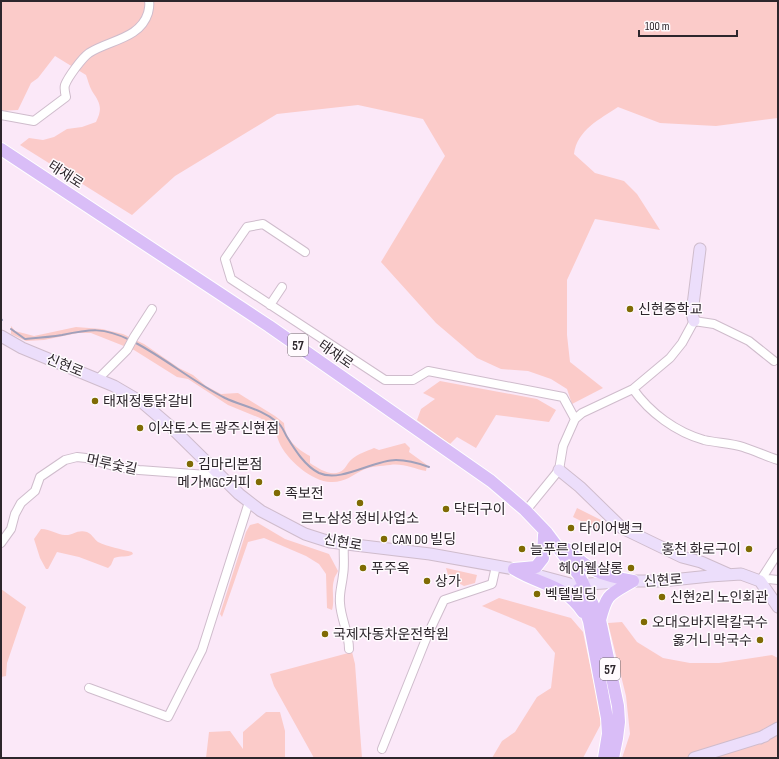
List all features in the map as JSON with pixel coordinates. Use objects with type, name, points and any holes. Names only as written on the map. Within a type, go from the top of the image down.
[{"type":"main road","name":"태재로","points":[[1,149],[269,326],[491,481],[525,510],[545,531],[571,568],[580,584]]},
{"type":"main road","name":"태재로","points":[[1,155],[321,366],[499,492],[538,528],[545,531]]},
{"type":"main road","points":[[694,321],[692,313],[700,249]]},
{"type":"main road","name":"신현로","points":[[1,336],[22,348],[114,386],[143,403],[171,427],[239,494],[261,511],[305,534],[330,542],[430,554],[514,569],[566,583],[580,584],[662,581],[741,574],[760,581]]},
{"type":"main road","points":[[559,470],[580,487],[622,528],[682,558],[701,562],[728,575]]},
{"type":"main road","points":[[491,481],[504,489],[528,508],[545,531],[588,568],[606,576],[632,581]]},
{"type":"main road","points":[[514,569],[536,567],[543,558],[545,531]]},
{"type":"main road","points":[[682,558],[684,564],[684,579]]},
{"type":"main road","points":[[514,569],[555,587],[576,601],[595,620],[608,597],[632,581]]},
{"type":"main road","points":[[760,581],[778,607]]},
{"type":"main road","name":"57","points":[[580,584],[595,620],[618,706],[619,722],[613,758]]},
{"type":"main road","name":"57","points":[[595,620],[607,718],[608,734],[604,758]]},
{"type":"main road","points":[[715,758],[736,751],[778,728]]},
{"type":"main road","points":[[694,758],[765,736]]},
{"type":"street","points":[[1,115],[34,120],[55,106],[66,97],[65,85],[73,72],[88,54],[102,46],[118,41],[134,31],[145,21],[150,5],[149,1]]},
{"type":"street","points":[[305,252],[263,224],[247,227],[225,259],[231,279],[385,380],[413,380],[428,371],[563,397],[575,418]]},
{"type":"street","points":[[270,305],[282,287]]},
{"type":"street","points":[[98,379],[127,350],[152,309]]},
{"type":"street","points":[[528,508],[559,470],[563,446],[575,418],[582,413],[633,389],[670,358],[682,343],[694,321],[714,324],[749,341],[774,361]]},
{"type":"street","points":[[633,389],[642,401],[683,433],[705,440],[743,447],[778,460]]},
{"type":"street","name":"머루숯길","points":[[1,543],[10,529],[21,503],[35,491],[40,477],[65,460],[77,457],[86,458],[117,467],[142,471],[221,476]]},
{"type":"street","points":[[89,688],[168,717],[202,650],[250,502]]},
{"type":"street","points":[[344,544],[344,575],[340,590],[340,601],[341,613],[349,638],[349,649]]},
{"type":"street","points":[[760,581],[778,553]]},
{"type":"street","points":[[382,749],[428,634],[444,600],[492,584],[496,566]]},
{"type":"street","points":[[760,581],[768,579],[778,580]]},
{"type":"shaded area","points":[[1,1],[778,1],[778,118],[716,126],[660,123],[618,107],[590,126],[584,132],[576,146],[574,154],[595,173],[624,181],[637,194],[660,230],[595,219],[567,280],[567,335],[570,362],[603,388],[572,404],[567,389],[551,379],[528,371],[501,369],[477,358],[436,323],[381,262],[445,156],[423,119],[358,105],[277,114],[175,176],[132,215],[20,145],[29,138],[43,140],[54,137],[67,129],[82,127],[96,122],[100,106],[90,87],[86,75],[55,56],[38,78],[31,83],[18,110],[1,111]]},
{"type":"shaded area","points":[[11,326],[15,331],[34,336],[76,327],[102,329],[123,334],[144,344],[179,368],[193,375],[206,386],[221,394],[238,393],[275,416],[284,423],[289,439],[292,443],[310,456],[310,463],[327,472],[340,472],[354,457],[374,448],[379,450],[405,443],[410,448],[409,452],[427,465],[426,471],[404,465],[376,466],[363,470],[345,480],[337,482],[317,479],[301,469],[288,456],[279,442],[275,427],[260,418],[228,405],[188,379],[177,377],[134,350],[91,333],[78,333],[44,340],[26,341],[11,334]]},
{"type":"shaded area","points":[[440,381],[537,399],[556,410],[549,422],[496,415],[476,448],[457,437],[450,444],[417,420],[421,409],[435,399],[423,393]]},
{"type":"shaded area","points":[[577,508],[607,523],[603,532],[573,517]]},
{"type":"shaded area","points":[[258,523],[285,539],[329,554],[338,571],[334,578],[333,584],[332,610],[327,608],[326,574],[319,564],[306,556],[264,538],[248,542],[222,617],[220,614],[246,532],[250,525]]},
{"type":"shaded area","points":[[41,529],[65,535],[70,535],[80,531],[87,532],[98,542],[110,547],[132,552],[133,554],[114,558],[108,568],[79,557],[57,552],[48,569],[46,569],[40,558],[34,539]]},
{"type":"shaded area","points":[[446,568],[477,575],[475,583],[464,586],[449,578]]},
{"type":"shaded area","points":[[1,589],[26,607],[7,663],[6,676],[1,677]]},
{"type":"shaded area","points":[[499,598],[571,618],[583,632],[602,722],[583,758],[492,758],[502,741],[515,732],[537,697],[551,688],[555,653],[535,628],[482,606]]},
{"type":"shaded area","points":[[622,622],[637,642],[663,658],[690,663],[719,663],[772,655],[778,658],[778,755],[775,758],[622,758],[630,734],[626,696],[608,623]]},
{"type":"shaded area","points":[[352,652],[355,664],[362,758],[314,758],[274,686],[270,674]]},
{"type":"shaded area","points":[[266,712],[280,712],[285,731],[285,758],[206,758],[209,732],[230,731],[243,749],[243,732]]},
{"type":"waterway","points":[[11,329],[25,339],[97,330],[112,333],[130,340]]},
{"type":"waterway","points":[[134,342],[157,355],[213,392],[265,414],[279,423],[301,457],[309,466],[319,473],[337,475],[377,463],[396,460],[412,462],[429,467]]},
{"type":"place","name":"신현중학교","points":[[630,309]]},
{"type":"place","name":"태재정통닭갈비","points":[[95,401]]},
{"type":"place","name":"이삭토스트 광주신현점","points":[[140,428]]},
{"type":"place","name":"김마리본점","points":[[190,464]]},
{"type":"place","name":"메가MGC커피","points":[[259,482]]},
{"type":"place","name":"족보전","points":[[277,493]]},
{"type":"place","name":"르노삼성 정비사업소","points":[[360,503]]},
{"type":"place","name":"닥터구이","points":[[446,509]]},
{"type":"place","name":"타이어뱅크","points":[[571,528]]},
{"type":"place","name":"CAN DO 빌딩","points":[[384,539]]},
{"type":"place","name":"늘푸른 인테리어","points":[[522,549]]},
{"type":"place","name":"홍천 화로구이","points":[[749,549]]},
{"type":"place","name":"푸주옥","points":[[363,568]]},
{"type":"place","name":"헤어웰살롱","points":[[631,568]]},
{"type":"place","name":"상가","points":[[427,581]]},
{"type":"place","name":"벡텔빌딩","points":[[537,594]]},
{"type":"place","name":"신현2리 노인회관","points":[[662,597]]},
{"type":"place","name":"오대오바지락칼국수","points":[[644,622]]},
{"type":"place","name":"국제자동차운전학원","points":[[325,634]]},
{"type":"place","name":"옳거니 막국수","points":[[760,640]]}]
